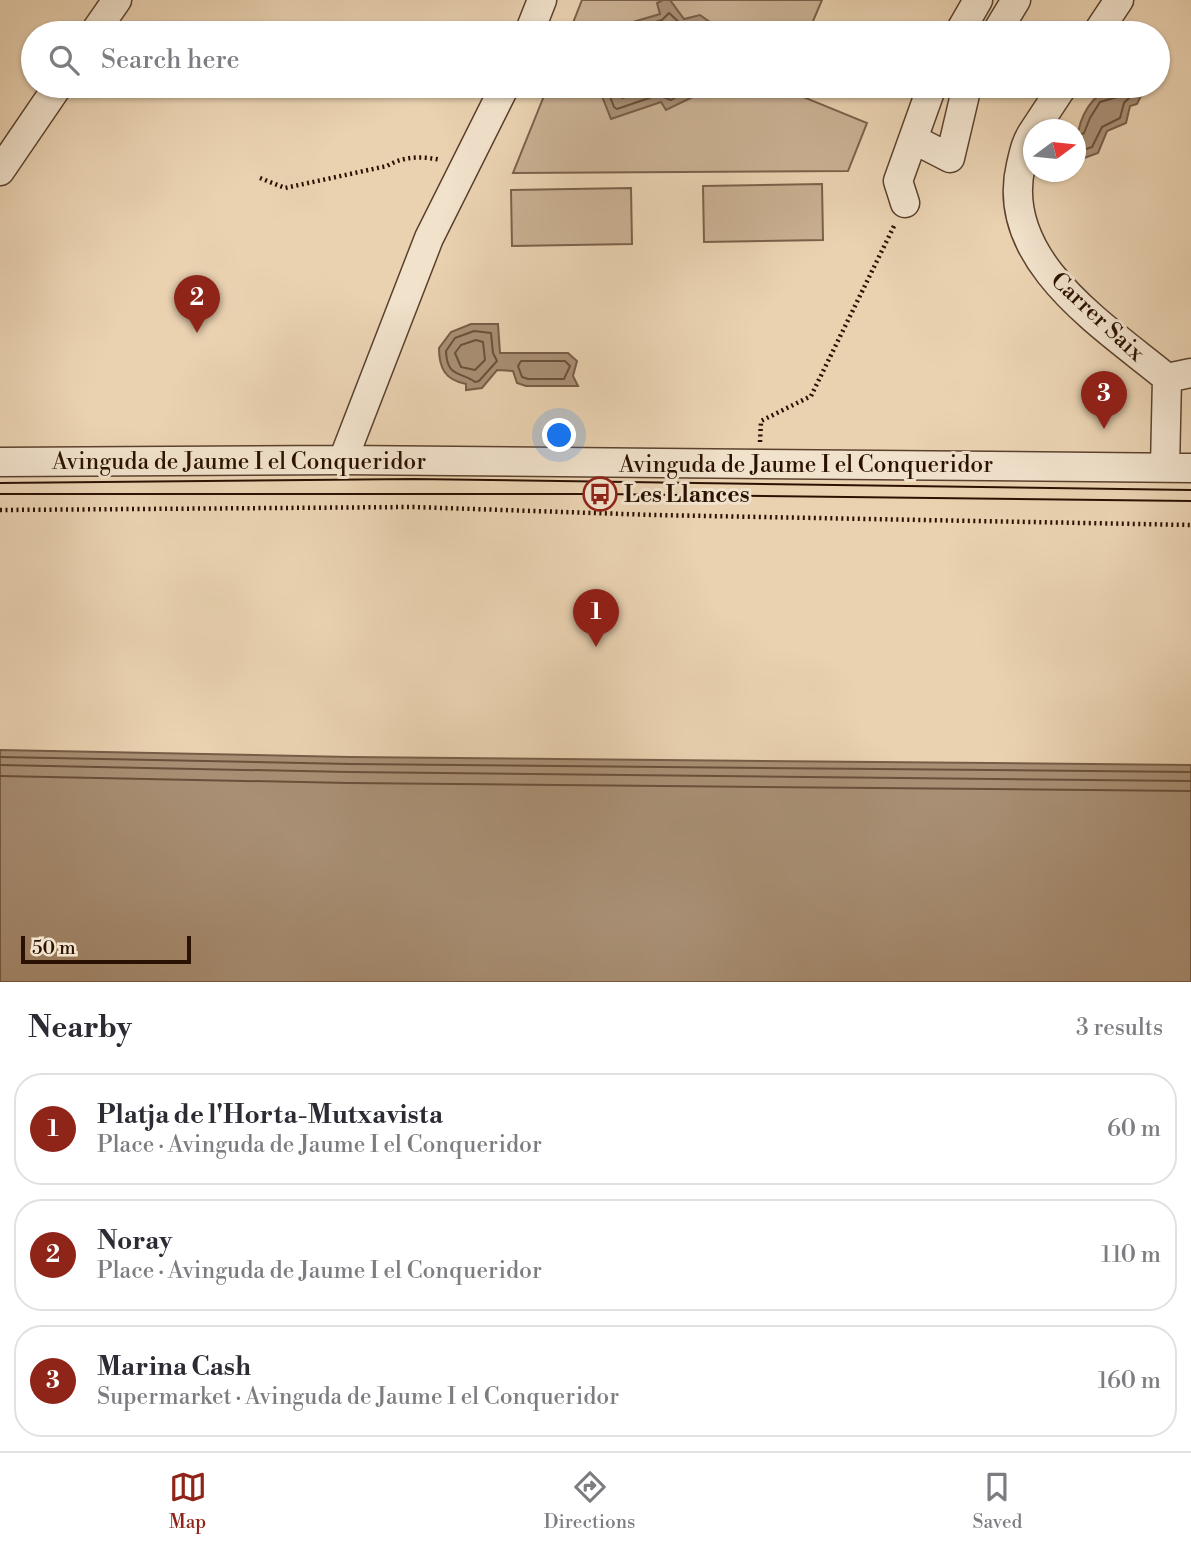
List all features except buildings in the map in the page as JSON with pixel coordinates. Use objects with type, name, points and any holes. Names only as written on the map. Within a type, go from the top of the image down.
[{"type":"street","points":[[102,21],[117,0]]},
{"type":"street","points":[[534,21],[542,0]]},
{"type":"street","points":[[966,21],[978,0]]},
{"type":"street","points":[[1003,21],[1016,0]]},
{"type":"street","points":[[1105,21],[1119,0]]},
{"type":"street","points":[[0,171],[50,98]]},
{"type":"street","points":[[343,460],[429,238],[499,98]]},
{"type":"street","points":[[905,203],[898,181],[928,98]]},
{"type":"street","points":[[913,139],[950,158],[964,98]]},
{"type":"street","name":"Carrer Saix","points":[[1041,119],[1054,98]]},
{"type":"street","name":"Carrer Saix","points":[[1023,156],[1016,183],[1020,219],[1036,256],[1069,296],[1179,375]]},
{"type":"street","points":[[1178,467],[1179,375]]},
{"type":"street","name":"Avinguda de Jaume I el Conqueridor","points":[[0,462],[343,460],[1178,467]]},
{"type":"path","points":[[260,178],[285,188],[417,157]]},
{"type":"path","points":[[759,463],[761,421],[811,396],[905,203]]},
{"type":"path","points":[[0,510],[414,507],[1191,525]]},
{"type":"shaded area","points":[[582,0],[822,0],[813,21],[574,21]]},
{"type":"shaded area","points":[[543,98],[806,98],[867,123],[848,171],[513,173]]},
{"type":"shaded area","points":[[822,184],[823,240],[704,242],[703,186]]},
{"type":"shaded area","points":[[631,188],[632,244],[512,246],[511,190]]},
{"type":"water","points":[[670,0],[684,19],[700,15],[708,21],[636,21],[660,14],[657,3]]},
{"type":"water","points":[[603,98],[691,98],[666,110],[661,102],[611,119]]},
{"type":"water","points":[[1096,98],[1140,98],[1137,104],[1130,106],[1126,123],[1107,131],[1098,153],[1086,157],[1086,119],[1083,119]]},
{"type":"water","points":[[471,324],[498,324],[500,353],[568,353],[577,361],[573,376],[578,386],[526,386],[517,383],[513,371],[497,370],[482,388],[466,390],[466,384],[453,380],[445,372],[440,362],[439,348],[451,332]]},
{"type":"water","points":[[0,750],[350,757],[1191,765],[1191,982],[0,982]]},
{"type":"tram line","points":[[0,483],[413,479],[1191,490]]},
{"type":"tram line","points":[[0,494],[600,494],[1191,501]]},
{"type":"place","name":"Noray","points":[[197,333]]},
{"type":"place","name":"Marina Cash","points":[[1104,429]]},
{"type":"place","name":"Les Llances","points":[[600,494]]},
{"type":"place","name":"Platja de l'Horta-Mutxavista","points":[[596,647]]}]
